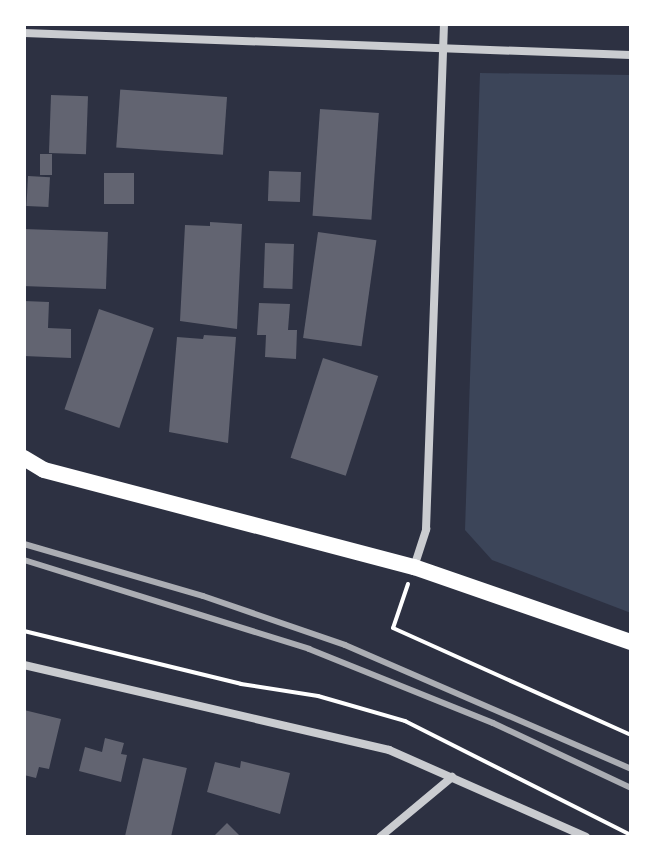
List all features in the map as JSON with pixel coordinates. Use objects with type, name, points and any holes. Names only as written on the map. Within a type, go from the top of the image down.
[{"type":"main road","points":[[24,458],[44,470],[414,567],[631,642]]},
{"type":"main road","points":[[24,474],[44,470]]},
{"type":"street","points":[[414,567],[426,529],[444,24]]},
{"type":"street","points":[[24,33],[631,55]]},
{"type":"street","points":[[24,665],[389,750],[586,837]]},
{"type":"street","points":[[380,837],[452,777]]},
{"type":"path","points":[[414,567],[393,628],[631,735]]},
{"type":"path","points":[[24,631],[241,684],[318,696],[405,721],[631,835]]},
{"type":"shaded area","points":[[480,73],[631,75],[631,613],[492,560],[465,530]]},
{"type":"building","points":[[120,90],[227,97],[223,155],[116,147]]},
{"type":"building","points":[[51,95],[88,96],[86,154],[49,153]]},
{"type":"building","points":[[320,109],[379,113],[371,220],[313,216]]},
{"type":"building","points":[[40,154],[52,154],[52,175],[40,175]]},
{"type":"building","points":[[269,171],[301,172],[300,202],[268,201]]},
{"type":"building","points":[[104,173],[134,173],[134,204],[104,204]]},
{"type":"building","points":[[28,176],[50,177],[48,207],[26,206]]},
{"type":"building","points":[[210,222],[242,224],[237,329],[180,321],[185,225],[210,226]]},
{"type":"building","points":[[24,229],[108,232],[106,289],[24,286]]},
{"type":"building","points":[[318,232],[376,240],[362,346],[303,338]]},
{"type":"building","points":[[265,243],[294,244],[292,289],[263,288]]},
{"type":"building","points":[[24,301],[49,302],[48,328],[71,329],[71,358],[24,356]]},
{"type":"building","points":[[259,303],[290,304],[288,330],[297,330],[296,359],[265,357],[266,335],[257,335]]},
{"type":"building","points":[[99,309],[154,328],[119,428],[64,409]]},
{"type":"building","points":[[204,335],[236,337],[228,443],[169,432],[177,337],[203,339]]},
{"type":"building","points":[[323,358],[378,376],[346,476],[291,458]]},
{"type":"building","points":[[24,710],[61,719],[49,769],[39,767],[36,778],[24,775]]},
{"type":"building","points":[[105,738],[124,743],[121,754],[127,755],[121,782],[79,771],[85,747],[102,752]]},
{"type":"building","points":[[143,758],[187,768],[171,837],[125,837]]},
{"type":"building","points":[[241,761],[290,773],[280,814],[207,792],[215,762],[240,768]]},
{"type":"building","points":[[227,823],[241,837],[213,837]]},
{"type":"railway","points":[[24,544],[203,596],[345,645],[631,769]]},
{"type":"railway","points":[[24,560],[309,649],[493,723],[631,788]]}]
